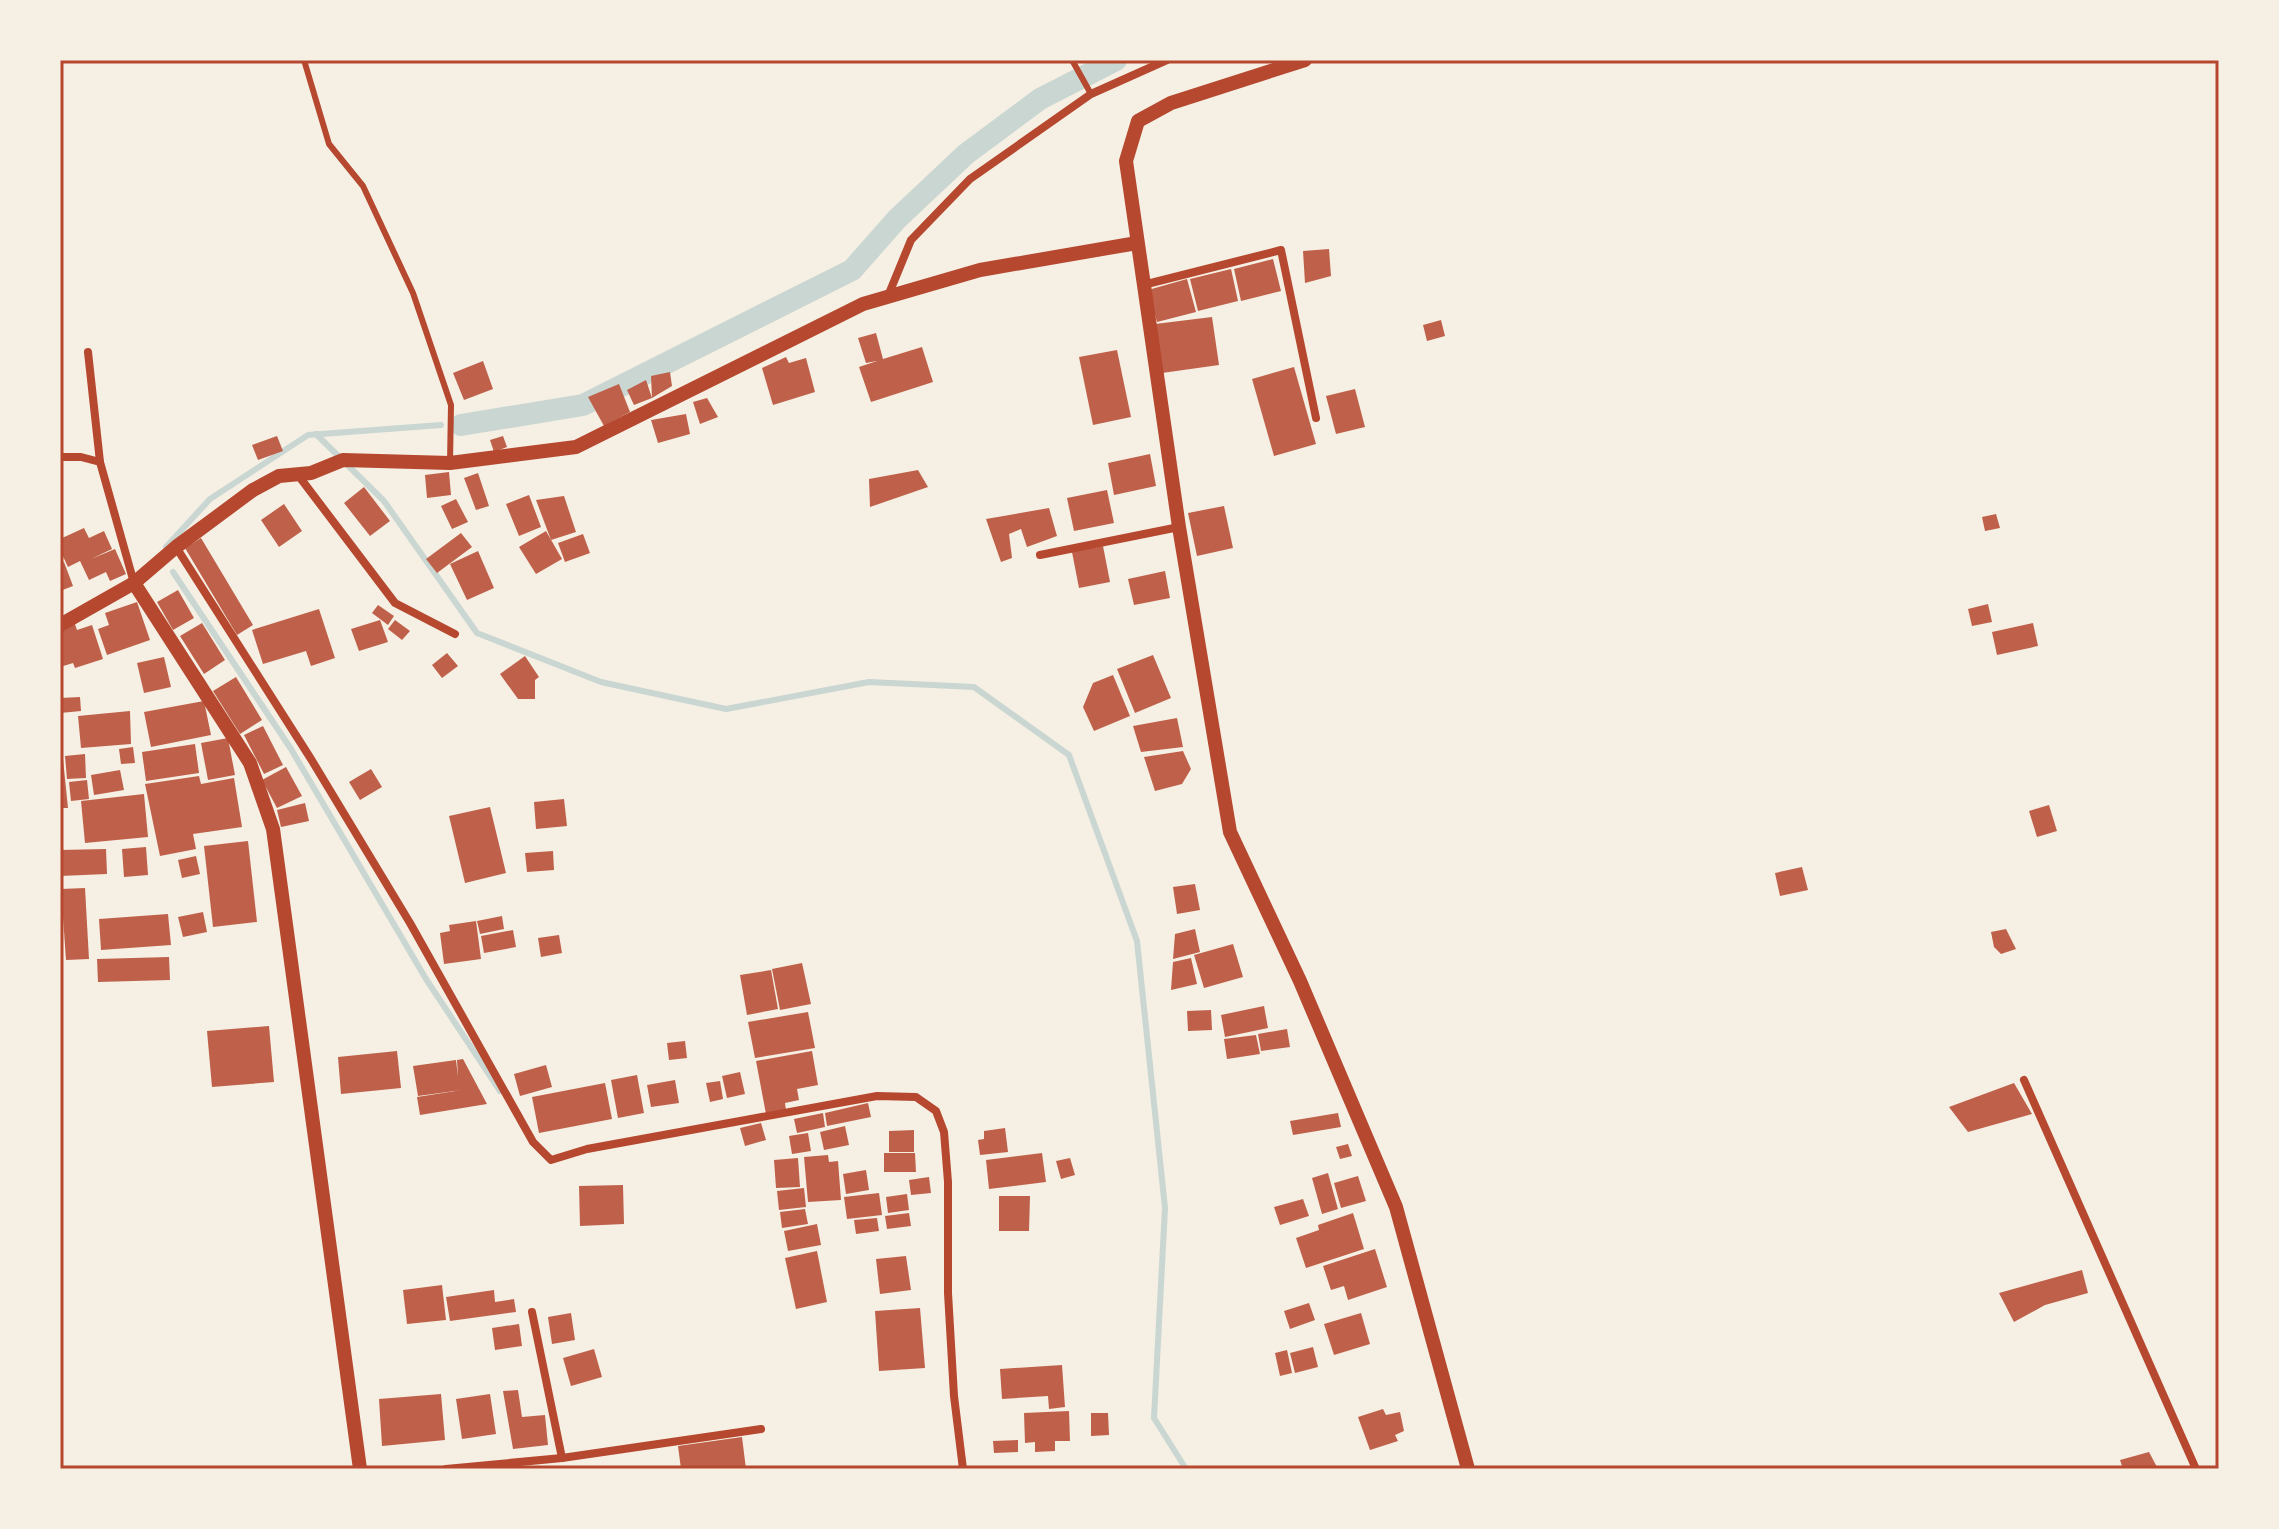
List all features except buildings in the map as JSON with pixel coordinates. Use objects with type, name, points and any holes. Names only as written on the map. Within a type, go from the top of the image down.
[{"type":"street","points":[[888,297],[911,240],[970,179],[1089,90],[1167,60]]},
{"type":"street","points":[[1305,60],[1171,103],[1138,121],[1126,161],[1179,527],[1230,832],[1300,981],[1396,1207],[1468,1469]]},
{"type":"street","points":[[60,625],[134,583],[176,547],[253,490],[279,476],[304,474],[343,460],[450,463],[576,447],[863,304],[980,270],[1137,243]]},
{"type":"street","points":[[1143,285],[1281,250],[1316,418]]},
{"type":"street","points":[[88,352],[100,462],[134,583],[250,763],[273,829],[360,1469]]},
{"type":"street","points":[[60,457],[81,457],[100,462]]},
{"type":"street","points":[[304,474],[395,603],[455,634]]},
{"type":"street","points":[[1040,555],[1179,527]]},
{"type":"street","points":[[176,547],[311,759],[410,923],[533,1142],[551,1160],[587,1149],[877,1096],[916,1097],[936,1111],[944,1132],[948,1182],[948,1293],[954,1396],[963,1469]]},
{"type":"street","points":[[2024,1080],[2196,1469]]},
{"type":"street","points":[[532,1312],[562,1458]]},
{"type":"street","points":[[446,1469],[562,1458],[761,1429]]},
{"type":"lane","points":[[304,60],[329,144],[363,186],[413,293],[451,405],[450,463]]},
{"type":"lane","points":[[1072,60],[1089,90]]},
{"type":"waterway","points":[[461,425],[583,405],[852,270],[897,219],[966,154],[1040,99],[1116,60]]},
{"type":"waterway","points":[[166,547],[210,499],[308,435],[441,425]]},
{"type":"waterway","points":[[316,434],[384,501],[477,633],[601,682],[726,709],[869,682],[974,687],[1069,755],[1137,941],[1165,1208],[1154,1418],[1186,1469]]},
{"type":"waterway","points":[[173,572],[291,749],[426,979],[500,1091]]}]
